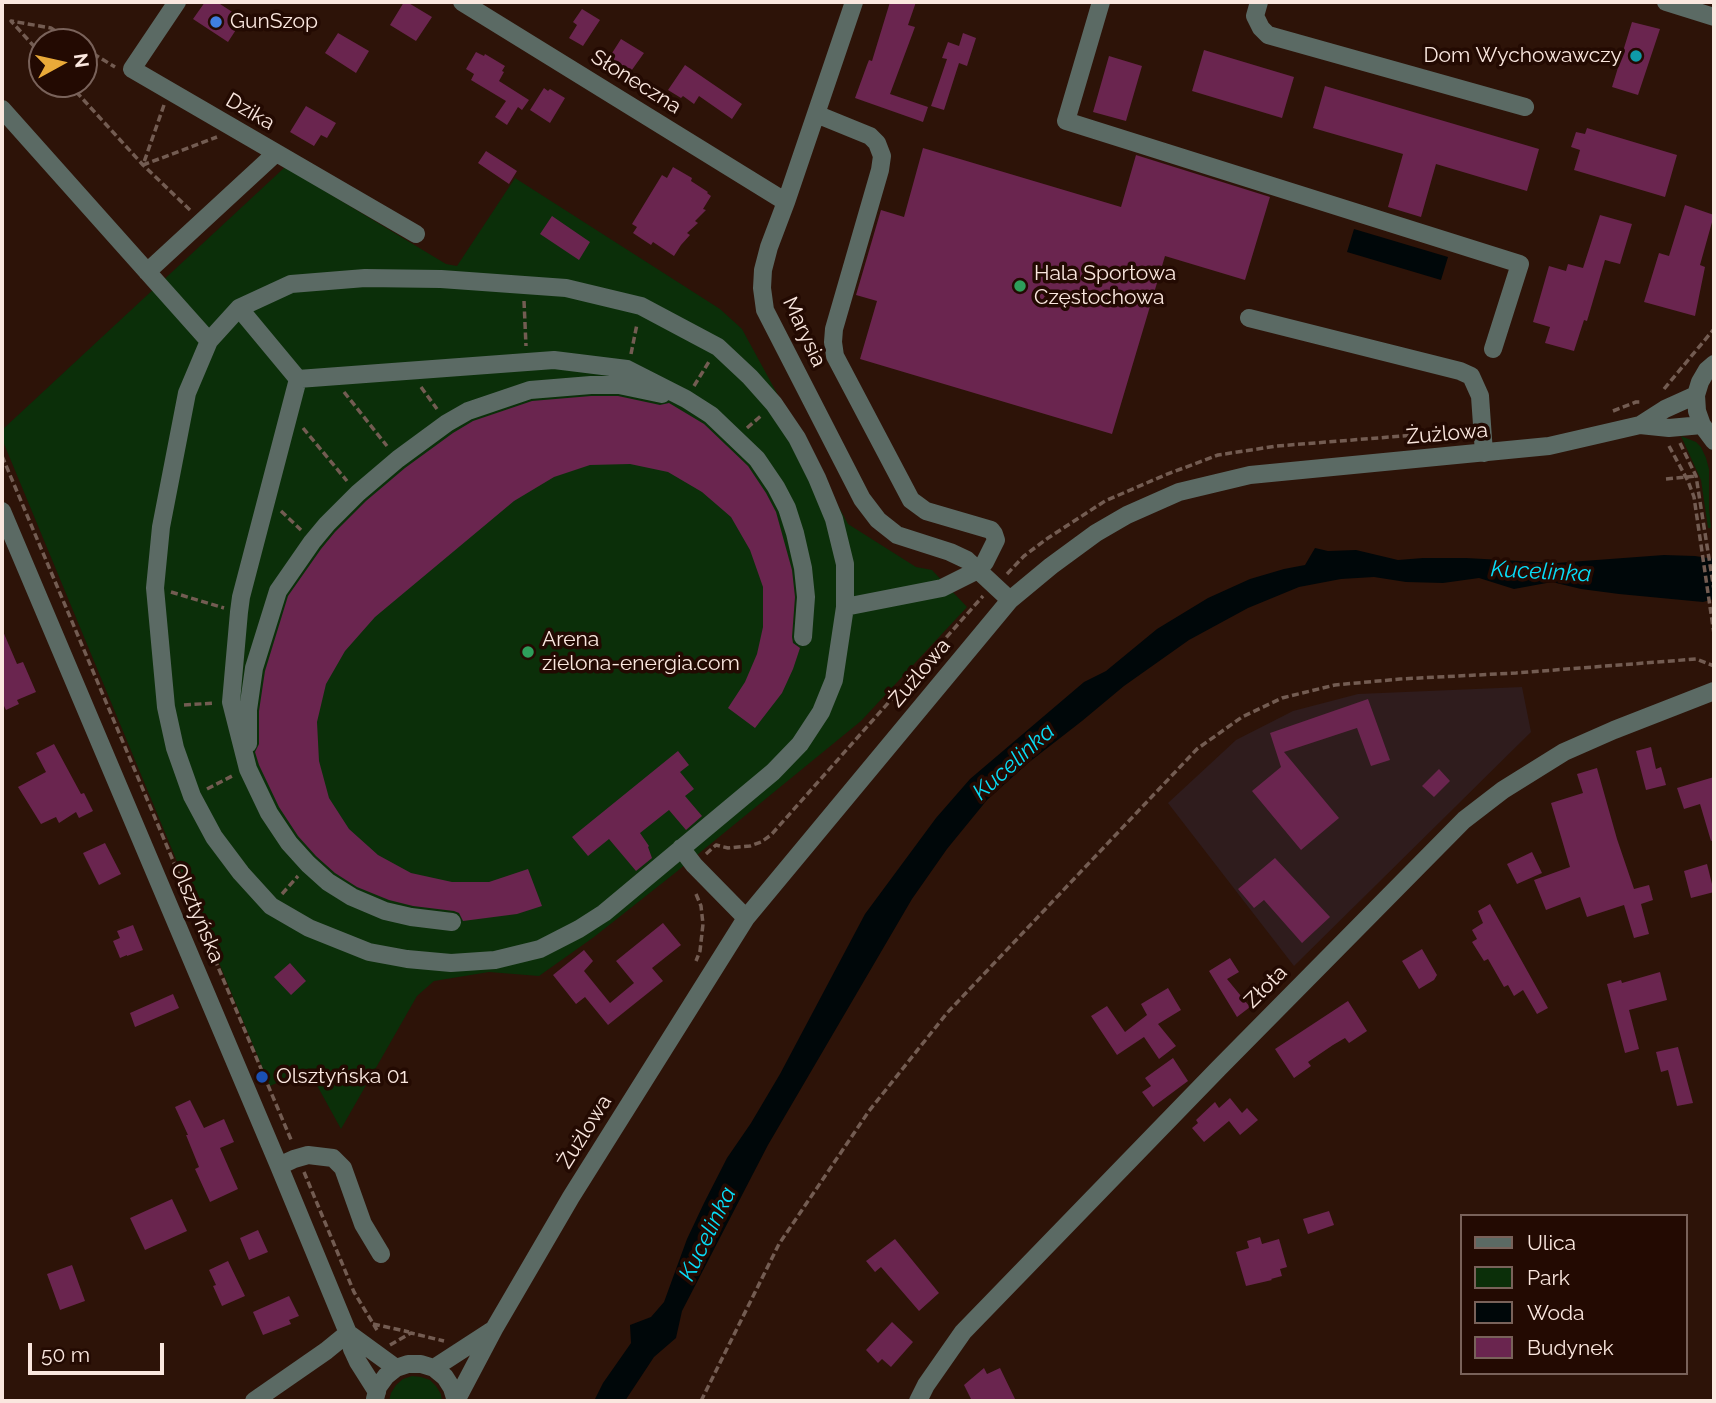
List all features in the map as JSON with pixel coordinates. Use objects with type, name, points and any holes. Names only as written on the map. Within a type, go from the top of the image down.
[{"type":"street","name":"Dzika","points":[[177,2],[132,69],[416,234]]},
{"type":"street","name":"Słoneczna","points":[[461,2],[786,202]]},
{"type":"street","name":"Marysia","points":[[854,2],[769,247],[763,270],[765,310],[856,488],[878,520],[897,535],[967,560],[1010,600]]},
{"type":"street","points":[[1101,2],[1066,121],[1520,264],[1493,349]]},
{"type":"street","points":[[1259,2],[1255,16],[1261,28],[1268,34],[1525,107]]},
{"type":"street","points":[[1666,2],[1714,17]]},
{"type":"street","points":[[2,109],[209,341]]},
{"type":"street","points":[[816,114],[870,136],[877,143],[882,156],[834,329],[835,356],[911,500],[926,511],[990,530],[996,540],[978,570],[942,588],[845,607]]},
{"type":"street","points":[[147,272],[276,153]]},
{"type":"street","points":[[365,278],[441,279],[566,288],[641,306],[718,347],[775,404],[797,439],[835,519],[845,564],[845,607],[834,680],[821,712],[800,744],[773,772],[604,913],[540,949],[495,960],[451,963],[407,959],[369,951],[309,928],[271,906],[241,873],[214,837],[192,796],[175,748],[166,707],[155,588],[161,527],[187,393],[209,341],[239,308],[291,284],[365,278]]},
{"type":"street","points":[[239,308],[298,379]]},
{"type":"street","points":[[1249,318],[1471,376],[1480,396],[1484,453]]},
{"type":"street","points":[[298,379],[554,360],[627,369],[686,399],[711,415],[757,459],[787,508],[803,568],[806,597],[803,637]]},
{"type":"street","points":[[1714,364],[1700,382],[1696,396],[1702,425],[1714,441]]},
{"type":"street","points":[[298,379],[239,612],[230,702],[248,769],[269,813],[289,843],[328,882],[352,897],[385,911],[452,922]]},
{"type":"street","points":[[248,769],[248,710],[254,668],[278,591],[312,542],[358,493],[398,459],[468,411],[530,390],[619,385],[686,399]]},
{"type":"street","name":"Żużlowa","points":[[1640,425],[1665,409],[1696,396]]},
{"type":"street","name":"Żużlowa","points":[[456,1401],[494,1329],[571,1197],[746,918],[1010,600],[1051,566],[1096,533],[1127,515],[1179,492],[1250,475],[1549,446],[1640,425],[1669,428],[1702,425]]},
{"type":"street","name":"Olsztyńska","points":[[2,511],[279,1166],[348,1333],[352,1349],[376,1396]]},
{"type":"street","name":"Złota","points":[[918,1401],[963,1332],[1464,820],[1503,790],[1564,752],[1714,691]]},
{"type":"street","points":[[681,848],[746,918]]},
{"type":"street","points":[[279,1166],[308,1155],[332,1158],[343,1168],[363,1224],[381,1254]]},
{"type":"street","name":"Żużlowa","points":[[434,1368],[494,1329]]},
{"type":"street","points":[[254,1401],[348,1333],[396,1368]]},
{"type":"street","points":[[376,1396],[386,1376],[396,1368],[421,1364],[434,1368],[445,1377],[456,1401]]},
{"type":"path","points":[[28,39],[11,20],[51,28]]},
{"type":"path","points":[[82,98],[143,165],[202,222]]},
{"type":"path","points":[[143,165],[167,99]]},
{"type":"path","points":[[143,165],[225,134]]},
{"type":"path","points":[[523,285],[527,361]]},
{"type":"path","points":[[627,369],[641,306]]},
{"type":"path","points":[[1661,392],[1714,329]]},
{"type":"path","points":[[686,399],[718,347]]},
{"type":"path","points":[[410,371],[447,423]]},
{"type":"path","points":[[332,376],[398,459]]},
{"type":"path","points":[[735,438],[775,404]]},
{"type":"path","points":[[290,412],[358,493]]},
{"type":"path","points":[[696,963],[702,936],[702,914],[694,888],[687,878],[694,865],[716,845],[728,848],[750,846],[771,835],[971,609],[1024,556],[1048,538],[1105,501],[1218,455],[1277,446],[1473,431]]},
{"type":"path","points":[[1714,590],[1700,517],[1691,487],[1667,443],[1672,438],[1679,441],[1696,476],[1700,517],[1714,634]]},
{"type":"path","points":[[2,456],[354,1292],[379,1334]]},
{"type":"path","points":[[1667,479],[1696,476]]},
{"type":"path","points":[[268,498],[312,542]]},
{"type":"path","points":[[155,588],[239,612]]},
{"type":"path","points":[[701,1401],[779,1244],[869,1111],[947,1013],[1197,748],[1242,716],[1282,698],[1335,685],[1696,659],[1714,666]]},
{"type":"path","points":[[166,707],[230,702]]},
{"type":"path","points":[[192,796],[248,769]]},
{"type":"path","points":[[271,906],[308,864]]},
{"type":"path","points":[[372,1323],[455,1344]]},
{"type":"path","points":[[385,1344],[387,1346],[411,1333]]},
{"type":"shaded area","points":[[1522,687],[1531,732],[1294,966],[1168,803],[1236,740],[1293,711],[1358,694]]},
{"type":"green space","points":[[285,167],[446,264],[457,266],[515,178],[720,309],[742,329],[848,524],[916,567],[932,570],[967,607],[861,721],[675,873],[594,937],[539,976],[489,972],[434,981],[417,996],[341,1129],[308,1069],[270,1086],[2,439],[2,430]]},
{"type":"green space","points":[[1681,436],[1696,442],[1706,458],[1709,469],[1711,528],[1708,528],[1701,480]]},
{"type":"green space","points":[[412,1376],[430,1380],[441,1394],[442,1401],[389,1401],[396,1385]]},
{"type":"water","points":[[1354,229],[1448,257],[1441,280],[1347,252]]},
{"type":"water","name":"Kucelinka","points":[[1315,548],[1328,551],[1356,550],[1398,560],[1466,558],[1556,563],[1664,555],[1695,556],[1714,559],[1714,599],[1703,602],[1619,594],[1552,582],[1514,589],[1479,578],[1443,583],[1406,582],[1374,577],[1341,579],[1299,587],[1248,608],[1189,640],[1124,686],[1028,763],[987,800],[947,849],[912,899],[768,1145],[682,1311],[676,1338],[654,1357],[625,1401],[594,1401],[631,1343],[630,1325],[651,1317],[664,1302],[687,1239],[727,1158],[780,1074],[865,914],[936,818],[970,779],[1084,682],[1106,671],[1157,629],[1208,598],[1250,579],[1305,565]]},
{"type":"building","name":"GunSzop","points":[[205,2],[217,2],[243,19],[228,42],[193,19]]},
{"type":"building","points":[[404,2],[432,17],[416,41],[390,25]]},
{"type":"building","points":[[890,2],[916,2],[908,25],[915,27],[890,94],[928,107],[923,122],[855,98],[869,60],[872,61]]},
{"type":"building","points":[[582,9],[600,20],[583,46],[569,38],[577,25],[573,22]]},
{"type":"building","name":"Dom Wychowawczy","points":[[1632,22],[1660,29],[1638,95],[1612,87]]},
{"type":"building","points":[[338,33],[369,51],[356,73],[325,53]]},
{"type":"building","points":[[963,33],[976,38],[967,66],[959,63],[944,110],[931,106],[947,59],[942,58],[948,42],[959,46]]},
{"type":"building","points":[[621,39],[644,53],[629,74],[607,61]]},
{"type":"building","points":[[1204,50],[1294,77],[1282,118],[1192,91]]},
{"type":"building","points":[[476,52],[484,56],[485,54],[505,66],[499,81],[529,100],[522,110],[518,107],[507,125],[495,117],[506,101],[471,80],[474,74],[466,69]]},
{"type":"building","points":[[1109,56],[1142,66],[1126,121],[1093,112]]},
{"type":"building","points":[[685,65],[742,104],[732,119],[699,96],[694,104],[668,90]]},
{"type":"building","points":[[1325,86],[1539,149],[1527,191],[1436,164],[1421,217],[1388,207],[1403,154],[1313,128]]},
{"type":"building","points":[[544,88],[565,98],[550,123],[530,110]]},
{"type":"building","points":[[306,106],[336,123],[327,138],[321,135],[314,146],[290,132]]},
{"type":"building","points":[[1587,128],[1677,155],[1665,197],[1574,170],[1580,150],[1571,147],[1576,132],[1585,134]]},
{"type":"building","name":"Hala Sportowa Częstochowa","points":[[923,148],[1121,207],[1136,155],[1270,197],[1245,280],[1165,256],[1112,434],[860,359],[877,301],[856,295],[881,210],[904,217]]},
{"type":"building","points":[[486,151],[517,171],[509,184],[478,163]]},
{"type":"building","points":[[673,167],[692,178],[691,181],[711,196],[703,209],[706,210],[695,221],[698,223],[687,233],[690,235],[674,256],[633,233],[637,227],[632,224],[662,175],[667,178]]},
{"type":"building","points":[[1685,205],[1714,215],[1700,265],[1705,267],[1695,316],[1644,302],[1659,253],[1669,256]]},
{"type":"building","points":[[1600,215],[1632,224],[1620,264],[1605,260],[1587,321],[1584,320],[1574,351],[1545,343],[1550,327],[1533,322],[1549,266],[1566,271],[1568,264],[1583,268]]},
{"type":"building","points":[[552,216],[590,242],[579,260],[540,234]]},
{"type":"building","points":[[618,396],[660,405],[669,403],[704,424],[748,466],[766,493],[776,512],[792,570],[795,597],[792,637],[793,643],[800,648],[782,693],[755,728],[728,708],[745,682],[757,654],[763,627],[763,587],[750,550],[731,517],[702,492],[668,472],[630,464],[590,465],[554,477],[514,501],[375,617],[345,651],[326,684],[317,722],[319,761],[329,798],[349,829],[378,855],[411,873],[452,882],[489,882],[528,869],[542,906],[517,914],[463,921],[459,913],[454,911],[413,906],[357,887],[335,873],[298,836],[279,807],[255,752],[259,744],[259,711],[265,671],[288,596],[321,549],[366,501],[453,433],[473,421],[532,401]]},
{"type":"building","points":[[2,629],[17,664],[23,662],[36,692],[17,700],[19,704],[6,710],[2,707]]},
{"type":"building","points":[[1368,699],[1390,760],[1371,766],[1357,728],[1284,752],[1339,818],[1301,850],[1252,791],[1281,767],[1270,733]]},
{"type":"building","points":[[54,744],[93,811],[79,818],[76,812],[59,823],[56,817],[41,824],[18,787],[46,772],[36,753]]},
{"type":"building","points":[[1651,747],[1656,769],[1661,767],[1666,785],[1646,790],[1636,751]]},
{"type":"building","points":[[678,751],[689,765],[680,772],[694,789],[685,796],[702,816],[686,830],[669,810],[640,833],[649,846],[652,858],[636,871],[609,839],[588,856],[572,837]]},
{"type":"building","points":[[1597,768],[1634,889],[1649,885],[1653,900],[1641,904],[1649,934],[1634,938],[1624,905],[1587,917],[1580,897],[1546,910],[1534,880],[1570,867],[1551,803],[1583,793],[1577,774]]},
{"type":"building","points":[[1439,769],[1450,781],[1434,797],[1422,786]]},
{"type":"building","points":[[1714,777],[1714,840],[1711,841],[1700,804],[1684,809],[1677,788]]},
{"type":"building","points":[[105,843],[121,874],[99,885],[83,853]]},
{"type":"building","points":[[1532,852],[1542,873],[1517,884],[1507,864]]},
{"type":"building","points":[[1275,858],[1330,917],[1302,943],[1264,900],[1254,908],[1238,889]]},
{"type":"building","points":[[1707,864],[1714,892],[1691,898],[1684,871]]},
{"type":"building","points":[[1490,904],[1548,1008],[1537,1014],[1523,990],[1514,996],[1508,985],[1504,987],[1488,959],[1484,961],[1472,942],[1477,939],[1472,930],[1483,923],[1478,911]]},
{"type":"building","points":[[663,923],[681,945],[652,968],[663,981],[608,1025],[585,997],[576,1004],[553,975],[584,950],[593,961],[584,971],[610,1003],[634,983],[616,961]]},
{"type":"building","points":[[133,925],[143,950],[120,958],[113,941],[120,938],[117,931]]},
{"type":"building","points":[[1422,949],[1437,975],[1434,980],[1419,989],[1402,961]]},
{"type":"building","points":[[1230,958],[1239,972],[1227,979],[1250,1007],[1237,1017],[1209,971]]},
{"type":"building","points":[[290,963],[306,981],[291,995],[274,977]]},
{"type":"building","points":[[1660,972],[1667,1000],[1629,1010],[1639,1049],[1625,1053],[1607,984],[1621,980],[1622,983]]},
{"type":"building","points":[[1168,988],[1181,1010],[1158,1024],[1176,1046],[1159,1059],[1144,1037],[1117,1055],[1091,1016],[1107,1006],[1125,1032],[1147,1015],[1141,1004]]},
{"type":"building","points":[[173,994],[179,1008],[135,1027],[130,1013]]},
{"type":"building","points":[[1348,1001],[1367,1031],[1349,1043],[1345,1038],[1333,1045],[1308,1062],[1311,1066],[1294,1078],[1275,1049]]},
{"type":"building","points":[[1678,1047],[1693,1103],[1677,1106],[1668,1070],[1661,1072],[1656,1052]]},
{"type":"building","points":[[1173,1058],[1188,1081],[1153,1107],[1142,1092],[1151,1086],[1145,1078]]},
{"type":"building","points":[[1230,1098],[1242,1113],[1247,1108],[1258,1120],[1240,1135],[1229,1121],[1204,1142],[1192,1128],[1198,1123],[1196,1120],[1215,1102],[1219,1108]]},
{"type":"building","points":[[190,1100],[204,1128],[224,1119],[234,1142],[220,1148],[238,1189],[210,1202],[195,1169],[199,1167],[175,1107]]},
{"type":"building","points":[[172,1199],[187,1231],[145,1250],[130,1218]]},
{"type":"building","points":[[1329,1211],[1334,1225],[1308,1234],[1303,1219]]},
{"type":"building","points":[[258,1230],[268,1252],[249,1260],[240,1238]]},
{"type":"building","points":[[1260,1237],[1262,1244],[1279,1239],[1287,1267],[1280,1269],[1282,1276],[1246,1286],[1236,1252],[1249,1248],[1247,1241]]},
{"type":"building","points":[[895,1239],[939,1293],[919,1311],[881,1267],[875,1272],[866,1261]]},
{"type":"building","points":[[228,1261],[245,1296],[222,1306],[209,1270]]},
{"type":"building","points":[[72,1265],[85,1301],[60,1310],[47,1274]]},
{"type":"building","points":[[289,1296],[299,1316],[289,1320],[291,1324],[263,1335],[253,1312]]},
{"type":"building","points":[[892,1322],[913,1342],[891,1367],[882,1359],[878,1363],[866,1350]]},
{"type":"building","points":[[984,1368],[987,1374],[1000,1368],[1016,1401],[972,1401],[964,1385]]},
{"type":"place","name":"GunSzop","points":[[216,22]]},
{"type":"place","name":"Dom Wychowawczy","points":[[1636,56]]},
{"type":"place","name":"Hala Sportowa Częstochowa","points":[[1020,286]]},
{"type":"place","name":"Arena zielona-energia.com","points":[[528,652]]},
{"type":"place","name":"Olsztyńska 01","points":[[262,1077]]}]
